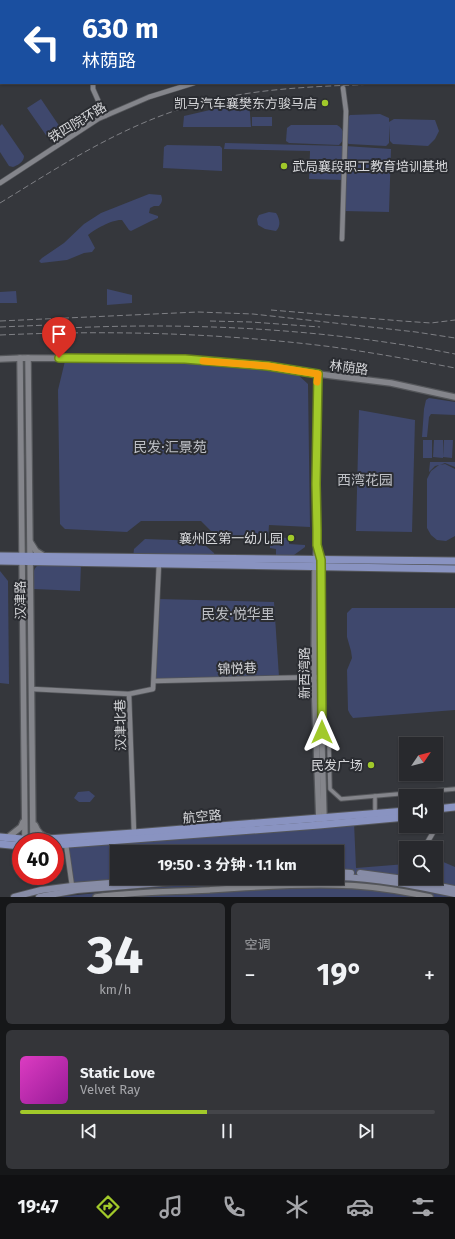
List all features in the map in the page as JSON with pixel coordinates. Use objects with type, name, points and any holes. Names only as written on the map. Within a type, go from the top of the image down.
[{"type":"main road","points":[[0,556],[31,559],[318,563],[455,569]]},
{"type":"main road","points":[[0,561],[10,558]]},
{"type":"main road","points":[[43,559],[159,564],[455,561]]},
{"type":"main road","points":[[443,810],[455,807]]},
{"type":"main road","name":"航空路","points":[[64,841],[134,833],[399,811]]},
{"type":"main road","points":[[443,812],[455,812]]},
{"type":"main road","name":"航空路","points":[[66,844],[321,825],[399,817]]},
{"type":"main road","name":"航空路","points":[[0,844],[12,843]]},
{"type":"main road","points":[[344,872],[366,874],[399,880]]},
{"type":"main road","points":[[344,877],[399,880]]},
{"type":"main road","points":[[14,897],[41,890],[110,883]]},
{"type":"main road","points":[[39,897],[77,890],[138,885]]},
{"type":"main road","points":[[421,885],[455,894]]},
{"type":"main road","points":[[431,885],[455,889]]},
{"type":"street","points":[[93,84],[93,89],[105,116]]},
{"type":"street","name":"铁四院环路","points":[[0,183],[98,119],[149,97],[191,84]]},
{"type":"street","points":[[342,239],[346,111],[343,88]]},
{"type":"street","name":"汉津路","points":[[20,358],[23,558],[23,833]]},
{"type":"street","name":"汉津路","points":[[28,358],[33,833]]},
{"type":"street","name":"林荫路","points":[[0,359],[185,359],[268,366],[391,383],[455,397]]},
{"type":"street","name":"新西湾路","points":[[318,374],[316,484],[321,677],[321,825]]},
{"type":"street","points":[[30,542],[43,559],[35,565],[31,571]]},
{"type":"street","points":[[22,543],[19,551],[10,558],[23,573]]},
{"type":"street","name":"新西湾路","points":[[318,563],[314,677],[321,817]]},
{"type":"street","points":[[154,681],[159,564]]},
{"type":"street","name":"锦悦巷","points":[[154,681],[321,677]]},
{"type":"street","name":"汉津北巷","points":[[134,833],[129,694],[153,689],[154,681]]},
{"type":"street","points":[[32,689],[129,694]]},
{"type":"street","points":[[329,745],[330,788],[341,799],[399,794]]},
{"type":"street","points":[[443,790],[455,789]]},
{"type":"street","points":[[375,796],[375,813]]},
{"type":"street","points":[[4,838],[21,827],[24,820]]},
{"type":"street","points":[[33,821],[39,833]]},
{"type":"street","points":[[66,844],[72,886]]},
{"type":"street","points":[[394,890],[399,884]]},
{"type":"street","points":[[96,897],[137,892],[303,885],[334,885],[394,890],[430,897]]},
{"type":"shaded area","points":[[41,99],[62,130],[58,136],[51,140],[49,140],[27,108]]},
{"type":"shaded area","points":[[249,101],[251,127],[183,127],[184,116]]},
{"type":"shaded area","points":[[380,114],[389,118],[389,122],[394,119],[435,120],[439,131],[435,139],[428,146],[393,144],[390,141],[389,125],[389,143],[386,146],[347,143],[348,117],[350,115]]},
{"type":"shaded area","points":[[252,117],[272,117],[272,126],[252,126]]},
{"type":"shaded area","points":[[2,124],[24,156],[22,162],[13,167],[9,166],[0,152],[0,126]]},
{"type":"shaded area","points":[[291,125],[337,125],[342,129],[344,137],[339,145],[289,143],[286,141],[287,128]]},
{"type":"shaded area","points":[[225,143],[345,146],[391,149],[389,212],[343,211],[344,180],[309,179],[310,151],[224,149]]},
{"type":"shaded area","points":[[167,145],[220,146],[222,148],[222,171],[163,168],[164,147]]},
{"type":"shaded area","points":[[149,194],[161,195],[162,200],[160,205],[150,208],[149,213],[158,216],[158,218],[131,231],[122,220],[109,223],[99,227],[88,235],[95,248],[92,252],[84,253],[67,260],[41,263],[39,261],[64,243],[84,224],[101,213]]},
{"type":"shaded area","points":[[269,212],[276,213],[278,218],[279,225],[276,231],[265,229],[258,225],[257,219],[259,215]]},
{"type":"shaded area","points":[[107,289],[132,295],[132,303],[107,305]]},
{"type":"shaded area","points":[[16,291],[17,303],[0,303],[0,292]]},
{"type":"shaded area","points":[[65,361],[179,361],[297,374],[308,384],[310,527],[269,525],[268,538],[216,536],[201,521],[141,521],[127,532],[65,529],[60,524],[58,390]]},
{"type":"shaded area","points":[[429,398],[455,402],[455,415],[431,414],[429,417],[427,437],[422,437],[424,409],[426,400]]},
{"type":"shaded area","points":[[359,410],[415,420],[412,532],[356,531]]},
{"type":"shaded area","points":[[423,440],[432,440],[432,458],[423,458]]},
{"type":"shaded area","points":[[434,440],[443,440],[443,458],[433,457]]},
{"type":"shaded area","points":[[444,440],[453,440],[452,458],[443,457]]},
{"type":"shaded area","points":[[430,462],[455,462],[455,467],[445,463],[440,465],[445,464],[455,469],[455,536],[446,541],[437,540],[431,535],[427,528],[427,479],[431,471],[439,465],[435,466],[429,472]]},
{"type":"shaded area","points":[[270,537],[289,538],[289,544],[305,545],[305,547],[294,555],[276,555],[276,549],[270,548]]},
{"type":"shaded area","points":[[145,539],[200,541],[214,553],[215,558],[133,557],[134,549]]},
{"type":"shaded area","points":[[41,563],[81,564],[80,591],[34,589],[34,571],[35,568]]},
{"type":"shaded area","points":[[0,571],[8,581],[9,684],[0,683]]},
{"type":"shaded area","points":[[158,599],[274,602],[279,677],[155,680]]},
{"type":"shaded area","points":[[352,608],[455,608],[455,710],[353,718],[348,710],[347,670],[352,658],[347,637],[347,613]]},
{"type":"shaded area","points":[[89,791],[95,796],[90,802],[79,802],[74,798],[78,792]]},
{"type":"shaded area","points":[[354,822],[356,868],[399,865],[399,885],[443,885],[443,862],[455,867],[455,897],[56,897],[181,885],[344,885],[344,845],[110,845],[110,883],[72,886],[66,844]]},
{"type":"railway","points":[[0,203],[78,156],[131,128],[187,107],[217,99],[262,91],[377,84]]},
{"type":"railway","points":[[271,310],[431,323],[455,320]]},
{"type":"railway","points":[[0,321],[198,312],[253,314],[416,332],[455,338]]},
{"type":"railway","points":[[210,321],[251,322],[320,327]]},
{"type":"railway","points":[[0,327],[72,324]]},
{"type":"railway","points":[[67,328],[164,326],[262,329],[310,333],[407,345],[455,354]]},
{"type":"railway","points":[[0,335],[125,333],[250,339],[333,347],[455,368]]},
{"type":"slow traffic","points":[[203,361],[268,366],[318,374],[317,382]]},
{"type":"place","name":"凯马汽车襄樊东方骏马店","points":[[325,103]]},
{"type":"place","name":"武局襄段职工教育培训基地","points":[[284,166]]},
{"type":"place","name":"襄州区第一幼儿园","points":[[291,538]]},
{"type":"place","name":"民发广场","points":[[371,765]]},
{"type":"district","name":"民发·汇景苑","points":[[170,447]]},
{"type":"district","name":"西湾花园","points":[[365,480]]},
{"type":"district","name":"民发·悦华里","points":[[238,614]]},
{"type":"route","points":[[59,358],[185,359],[268,366],[318,374],[316,484],[317,545],[321,560],[322,732]]}]
